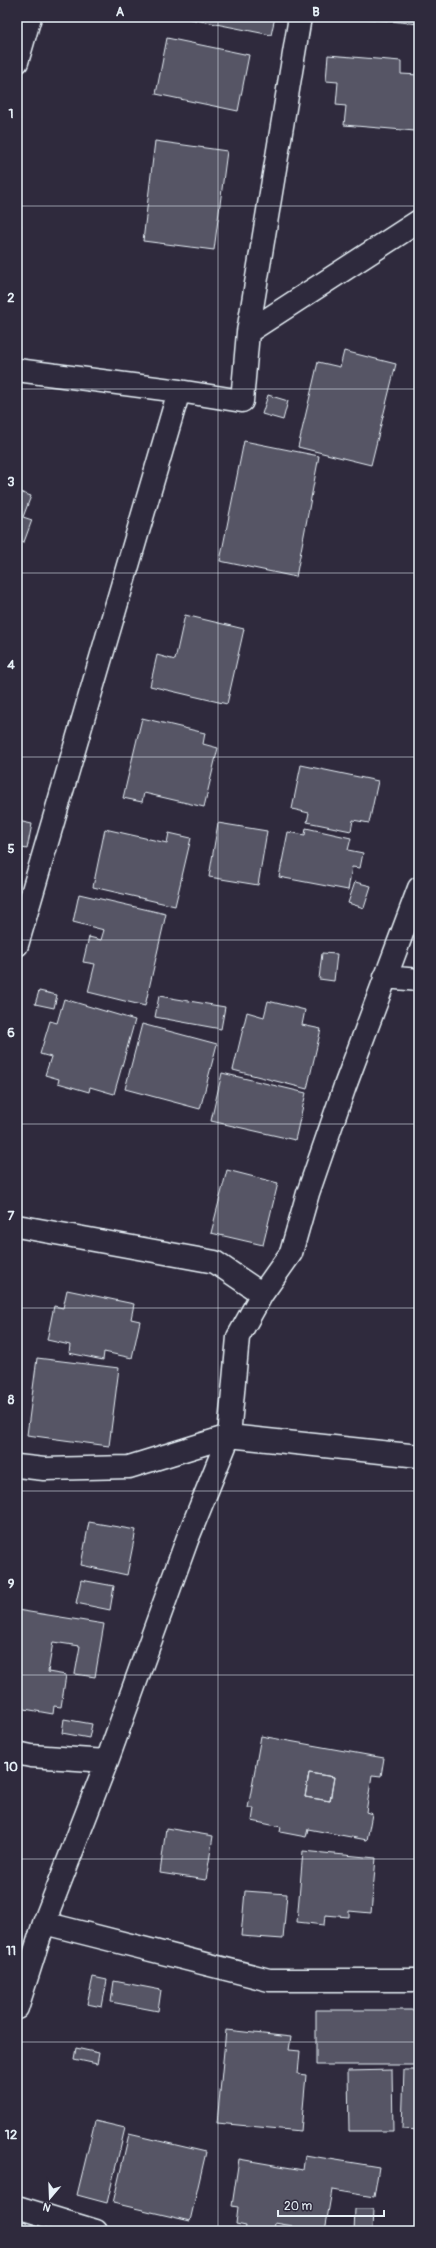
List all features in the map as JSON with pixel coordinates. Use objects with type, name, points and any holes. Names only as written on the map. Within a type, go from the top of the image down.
[{"type":"street","points":[[17,62],[30,17]]},
{"type":"street","points":[[17,370],[179,391],[242,401],[248,332],[300,17]]},
{"type":"street","points":[[248,332],[419,221]]},
{"type":"street","points":[[17,945],[179,391]]},
{"type":"street","points":[[17,2007],[44,1923],[106,1761],[187,1540],[229,1436],[238,1337],[262,1294],[291,1252],[310,1186],[385,977],[419,888]]},
{"type":"street","points":[[385,977],[419,980]]},
{"type":"street","points":[[17,1226],[215,1262],[262,1294]]},
{"type":"street","points":[[17,1466],[44,1468],[129,1467],[229,1436],[419,1456]]},
{"type":"street","points":[[17,1752],[31,1756],[106,1761]]},
{"type":"street","points":[[44,1923],[269,1980],[419,1980]]},
{"type":"street","points":[[17,2207],[96,2231]]},
{"type":"building","points":[[192,17],[275,17],[271,35],[191,19]]},
{"type":"building","points":[[352,17],[419,17],[419,24]]},
{"type":"building","points":[[167,38],[249,55],[238,111],[156,94]]},
{"type":"building","points":[[328,55],[401,61],[401,74],[419,75],[415,131],[344,125],[346,106],[336,105],[338,82],[326,81]]},
{"type":"building","points":[[155,141],[227,151],[214,250],[143,241]]},
{"type":"building","points":[[17,224],[21,225],[17,243]]},
{"type":"building","points":[[344,351],[396,364],[371,465],[298,447],[318,362],[340,367]]},
{"type":"building","points":[[268,395],[288,401],[283,420],[262,414]]},
{"type":"building","points":[[244,441],[319,456],[296,577],[220,561]]},
{"type":"building","points":[[17,491],[31,496],[23,517],[32,520],[24,542],[20,541],[17,549]]},
{"type":"building","points":[[185,615],[244,629],[227,704],[150,686],[157,655],[175,660]]},
{"type":"building","points":[[142,718],[205,733],[203,744],[218,748],[204,807],[144,793],[142,802],[123,798]]},
{"type":"building","points":[[301,765],[378,781],[369,823],[353,820],[351,831],[307,822],[309,813],[292,809]]},
{"type":"building","points":[[18,821],[32,824],[27,849],[17,847]]},
{"type":"building","points":[[218,823],[267,831],[258,885],[209,877]]},
{"type":"building","points":[[306,828],[351,838],[348,850],[363,853],[360,868],[352,867],[348,890],[279,877],[288,832],[305,835]]},
{"type":"building","points":[[105,829],[167,843],[169,833],[191,838],[175,906],[93,887]]},
{"type":"building","points":[[355,882],[371,886],[364,908],[348,903]]},
{"type":"building","points":[[79,894],[166,914],[145,1006],[88,992],[95,964],[83,962],[89,937],[101,940],[104,930],[73,922]]},
{"type":"building","points":[[322,953],[337,954],[334,981],[319,979]]},
{"type":"building","points":[[39,991],[57,995],[54,1008],[35,1004]]},
{"type":"building","points":[[159,996],[225,1007],[221,1029],[155,1017]]},
{"type":"building","points":[[64,999],[135,1020],[114,1094],[90,1087],[89,1092],[58,1083],[59,1079],[45,1075],[51,1057],[40,1054],[50,1021],[57,1023]]},
{"type":"building","points":[[268,1001],[305,1010],[302,1025],[321,1029],[307,1089],[233,1070],[247,1012],[264,1017]]},
{"type":"building","points":[[142,1024],[217,1044],[200,1109],[125,1089]]},
{"type":"building","points":[[17,1070],[23,1072],[17,1088]]},
{"type":"building","points":[[222,1073],[306,1093],[295,1140],[211,1121]]},
{"type":"building","points":[[227,1170],[278,1183],[263,1245],[211,1233]]},
{"type":"building","points":[[67,1290],[134,1304],[131,1319],[140,1321],[132,1358],[104,1352],[103,1360],[69,1353],[70,1345],[47,1340],[54,1306],[63,1308]]},
{"type":"building","points":[[37,1358],[119,1368],[109,1446],[27,1435]]},
{"type":"building","points":[[89,1522],[136,1530],[127,1575],[81,1565]]},
{"type":"building","points":[[81,1580],[114,1586],[110,1610],[76,1603]]},
{"type":"building","points":[[17,1610],[104,1624],[95,1677],[75,1674],[80,1646],[53,1642],[48,1672],[66,1675],[61,1707],[54,1706],[53,1714],[19,1708],[20,1700],[17,1700]]},
{"type":"building","points":[[64,1719],[92,1724],[89,1738],[62,1733]]},
{"type":"building","points":[[261,1736],[384,1758],[381,1776],[372,1775],[366,1812],[372,1814],[367,1840],[308,1829],[306,1837],[280,1832],[281,1827],[252,1821],[254,1808],[248,1808]],"holes":[[[309,1773],[334,1777],[330,1801],[305,1797]]]},
{"type":"building","points":[[309,1773],[334,1777],[330,1801],[305,1797]]},
{"type":"building","points":[[166,1828],[213,1836],[206,1880],[160,1873]]},
{"type":"building","points":[[303,1851],[376,1858],[371,1913],[349,1911],[349,1917],[325,1915],[324,1925],[297,1922]]},
{"type":"building","points":[[245,1891],[287,1894],[283,1939],[241,1936]]},
{"type":"building","points":[[93,1977],[107,1980],[102,2007],[87,2004]]},
{"type":"building","points":[[114,1981],[161,1990],[158,2011],[111,2002]]},
{"type":"building","points":[[316,2010],[419,2010],[419,2065],[316,2065]]},
{"type":"building","points":[[226,2030],[291,2037],[289,2050],[300,2051],[298,2074],[306,2075],[301,2131],[217,2123]]},
{"type":"building","points":[[76,2048],[99,2053],[97,2064],[74,2059]]},
{"type":"building","points":[[392,2070],[393,2131],[349,2131],[348,2071]]},
{"type":"building","points":[[404,2070],[419,2070],[419,2130],[402,2129]]},
{"type":"building","points":[[95,2121],[125,2128],[107,2203],[77,2195]]},
{"type":"building","points":[[129,2134],[206,2152],[190,2221],[113,2203]]},
{"type":"building","points":[[305,2155],[379,2167],[374,2197],[332,2190],[325,2231],[292,2231],[293,2226],[275,2223],[274,2231],[260,2229],[260,2231],[245,2231],[246,2226],[236,2224],[238,2207],[232,2206],[239,2159],[303,2170]]},
{"type":"building","points":[[355,2209],[373,2209],[372,2231],[354,2231]]}]
